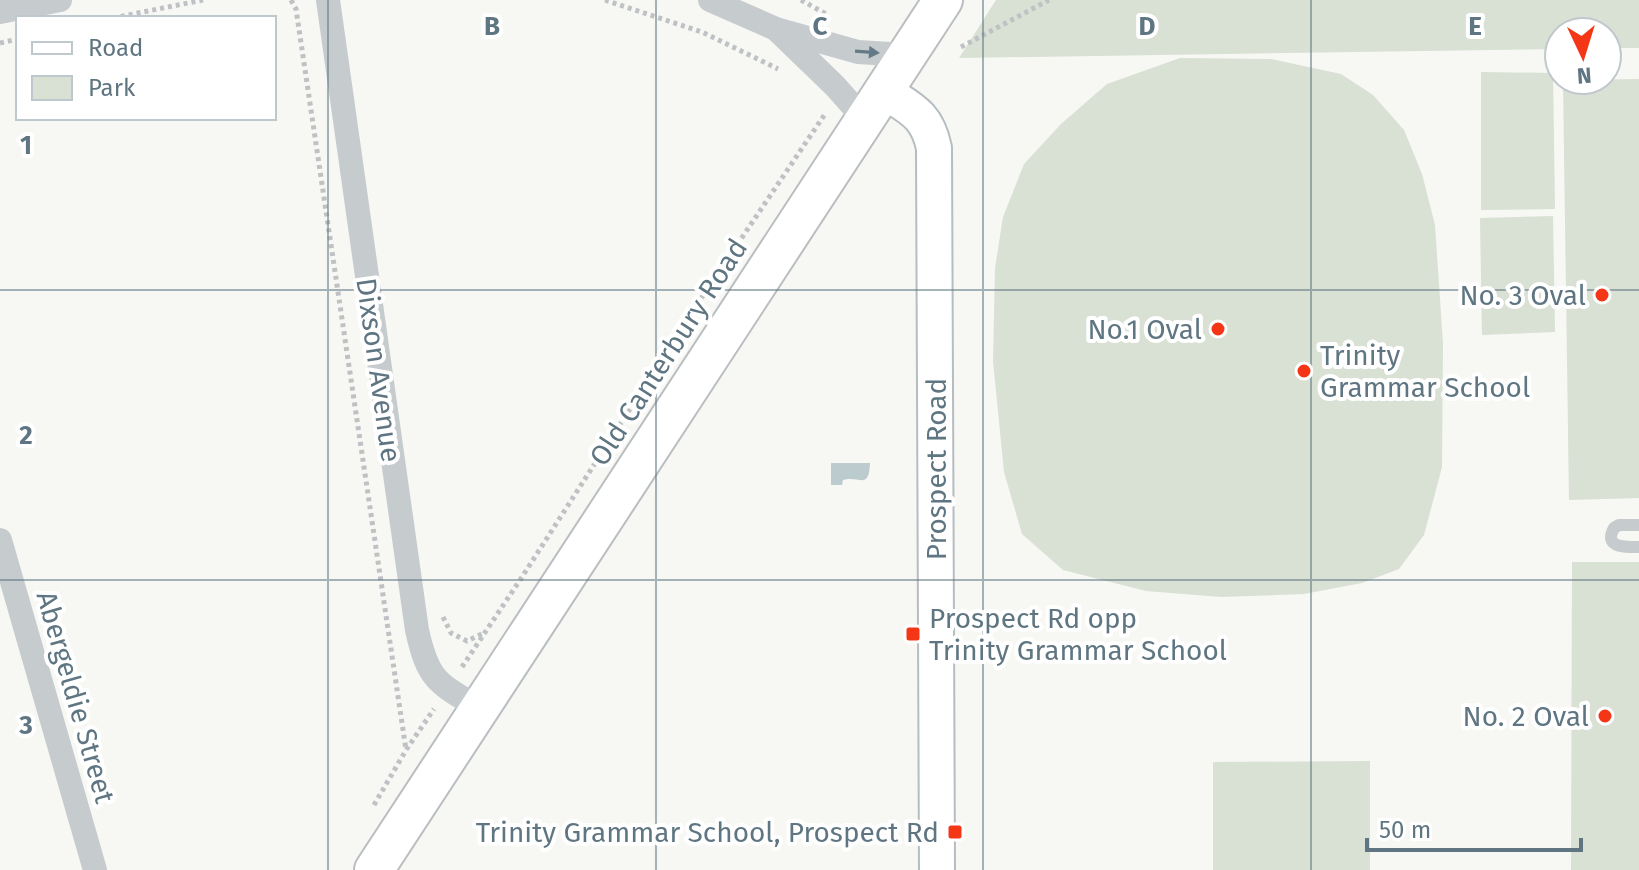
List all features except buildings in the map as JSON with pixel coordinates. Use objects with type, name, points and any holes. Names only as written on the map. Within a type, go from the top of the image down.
[{"type":"main road","name":"Old Canterbury Road","points":[[374,870],[464,698],[875,106],[943,0]]},
{"type":"street","points":[[0,12],[60,0]]},
{"type":"street","name":"Dixson Avenue","points":[[328,0],[417,630],[423,659],[439,682],[464,698]]},
{"type":"street","points":[[710,0],[776,29],[858,52],[906,55]]},
{"type":"street","points":[[776,29],[835,86],[875,106]]},
{"type":"street","name":"Prospect Road","points":[[875,106],[923,118],[931,132],[934,148],[937,870]]},
{"type":"street","name":"Abergeldie Street","points":[[0,540],[95,870]]},
{"type":"lane","points":[[1639,525],[1619,525],[1610,536],[1616,545],[1639,547]]},
{"type":"path","points":[[123,16],[203,0]]},
{"type":"path","name":"Dixson Avenue","points":[[291,0],[296,9],[406,750]]},
{"type":"path","points":[[605,0],[702,32],[779,70]]},
{"type":"path","points":[[961,47],[1049,0]]},
{"type":"path","name":"Old Canterbury Road","points":[[373,806],[406,750],[464,698],[485,633],[687,319],[828,110]]},
{"type":"path","points":[[440,611],[451,633],[467,641],[485,633]]},
{"type":"green space","points":[[996,0],[1639,0],[1639,48],[1623,48],[1623,16],[1543,16],[1543,49],[959,58]]},
{"type":"green space","name":"No.1 Oval","points":[[1180,58],[1271,59],[1341,74],[1373,95],[1404,130],[1422,174],[1435,225],[1443,344],[1442,467],[1424,535],[1399,569],[1362,583],[1304,594],[1221,597],[1146,591],[1063,570],[1022,534],[1004,472],[993,361],[995,268],[1003,217],[1024,164],[1061,124],[1107,84]]},
{"type":"green space","points":[[1481,72],[1543,73],[1543,96],[1553,96],[1555,209],[1481,210]]},
{"type":"green space","name":"No. 3 Oval","points":[[1623,79],[1639,79],[1639,498],[1569,500],[1563,96],[1623,96]]},
{"type":"green space","points":[[1553,216],[1555,332],[1482,335],[1480,218]]},
{"type":"green space","name":"No. 2 Oval","points":[[1572,562],[1639,562],[1639,870],[1571,870]]},
{"type":"green space","points":[[1370,761],[1370,870],[1213,870],[1213,762]]},
{"type":"shaded area","points":[[831,463],[870,463],[868,477],[831,485]]},
{"type":"place","name":"No. 3 Oval","points":[[1602,295]]},
{"type":"place","name":"No.1 Oval","points":[[1218,329]]},
{"type":"place","name":"Trinity Grammar School","points":[[1304,371]]},
{"type":"place","name":"Prospect Rd opp Trinity Grammar School","points":[[913,634]]},
{"type":"place","name":"No. 2 Oval","points":[[1605,716]]},
{"type":"place","name":"Trinity Grammar School, Prospect Rd","points":[[955,832]]}]
